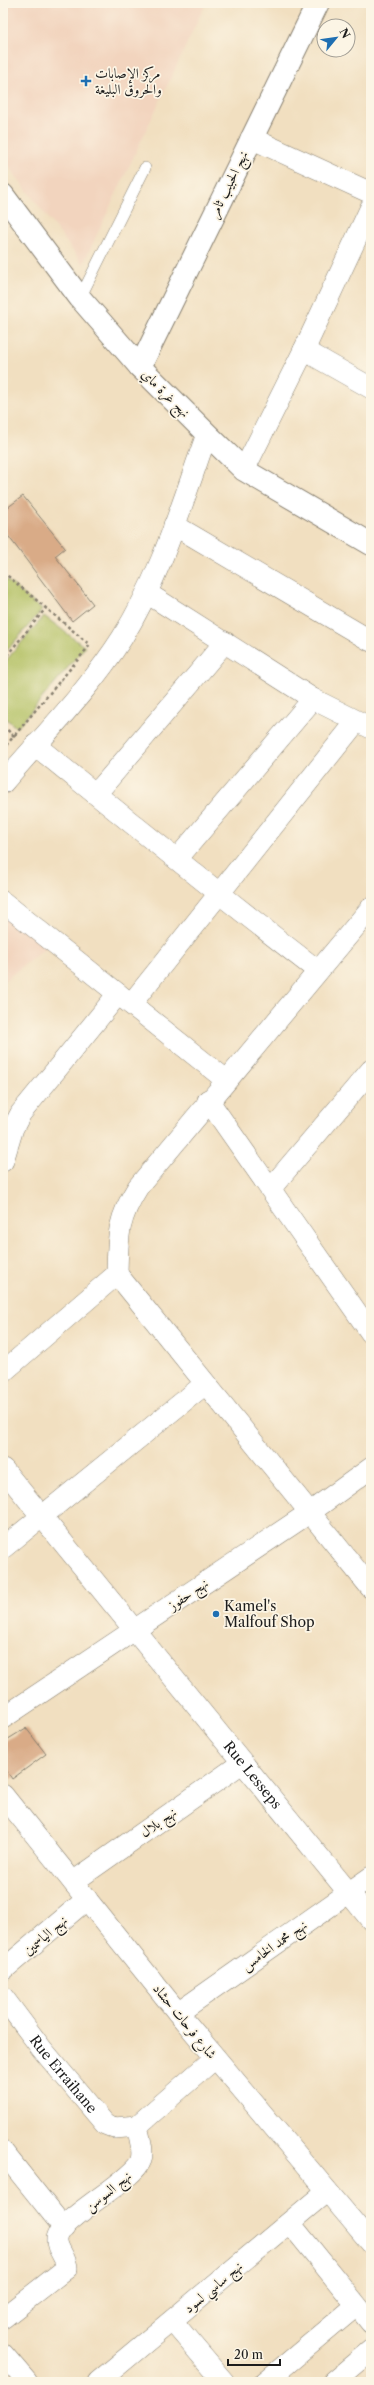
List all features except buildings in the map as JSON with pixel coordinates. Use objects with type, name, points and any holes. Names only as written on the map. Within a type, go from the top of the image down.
[{"type":"street","name":"نهج الحبيب ثامر","points":[[140,367],[318,3]]},
{"type":"street","points":[[251,138],[371,194]]},
{"type":"street","name":"نهج غرة ماي","points":[[3,195],[80,298],[140,367],[244,470],[371,544]]},
{"type":"street","points":[[244,470],[304,350],[371,207]]},
{"type":"street","points":[[304,350],[371,388]]},
{"type":"street","points":[[3,783],[100,669],[122,638],[147,593],[174,525],[207,434]]},
{"type":"street","points":[[174,525],[371,641]]},
{"type":"street","points":[[3,1161],[13,1128],[21,1114],[218,894],[364,725],[313,700],[147,593]]},
{"type":"street","points":[[96,794],[225,642]]},
{"type":"street","points":[[177,859],[313,700]]},
{"type":"street","points":[[35,745],[177,859],[218,894],[317,970]]},
{"type":"street","points":[[3,902],[226,1080]]},
{"type":"street","points":[[371,908],[208,1100],[138,1187],[127,1204],[122,1217],[118,1238],[117,1274],[371,1588]]},
{"type":"street","points":[[271,1188],[368,1080]]},
{"type":"street","points":[[208,1100],[271,1188],[371,1334]]},
{"type":"street","points":[[3,1372],[117,1274]]},
{"type":"street","points":[[3,1548],[205,1384]]},
{"type":"street","name":"نهج حفوز","points":[[3,1718],[309,1513],[371,1468]]},
{"type":"street","name":"Rue Lesseps","points":[[3,1469],[347,1893],[371,1920]]},
{"type":"street","name":"نهج بلال","points":[[74,1882],[242,1763]]},
{"type":"street","name":"شارع فرحات حشاد","points":[[3,1795],[178,2013],[371,2243]]},
{"type":"street","name":"نهج محمد الخامس","points":[[178,2013],[371,1877]]},
{"type":"street","name":"نهج الياسمين","points":[[3,1970],[88,1899]]},
{"type":"street","name":"Rue Erraihane","points":[[3,1997],[42,2049],[105,2124],[115,2128],[137,2126]]},
{"type":"street","points":[[137,2126],[215,2058]]},
{"type":"street","name":"نهج السوسن","points":[[3,2318],[67,2268],[57,2244],[58,2234],[138,2166],[142,2155],[137,2126]]},
{"type":"street","points":[[3,2152],[64,2228]]},
{"type":"street","name":"نهج ساسي لسود","points":[[98,2382],[173,2322],[327,2191]]},
{"type":"street","points":[[290,2222],[371,2323]]},
{"type":"street","points":[[265,2382],[356,2306]]},
{"type":"street","points":[[173,2322],[224,2382]]},
{"type":"street","points":[[333,2382],[371,2350]]},
{"type":"street","points":[[3,2354],[27,2382]]},
{"type":"lane","points":[[80,298],[145,168]]},
{"type":"path","points":[[3,572],[90,645],[3,749]]},
{"type":"path","points":[[3,660],[46,608]]},
{"type":"path","points":[[3,726],[14,736]]},
{"type":"shaded area","name":"مركز الإصابات والحروق البليغة","points":[[3,3],[206,3],[83,264],[3,159]]},
{"type":"shaded area","points":[[3,904],[53,942],[3,982]]},
{"type":"green space","points":[[3,577],[42,610],[3,655]]},
{"type":"green space","points":[[44,616],[85,647],[17,728],[3,716],[3,664]]},
{"type":"place","name":"مركز الإصابات والحروق البليغة","points":[[86,81]]},
{"type":"place","name":"Kamel's Malfouf Shop","points":[[216,1614]]}]
